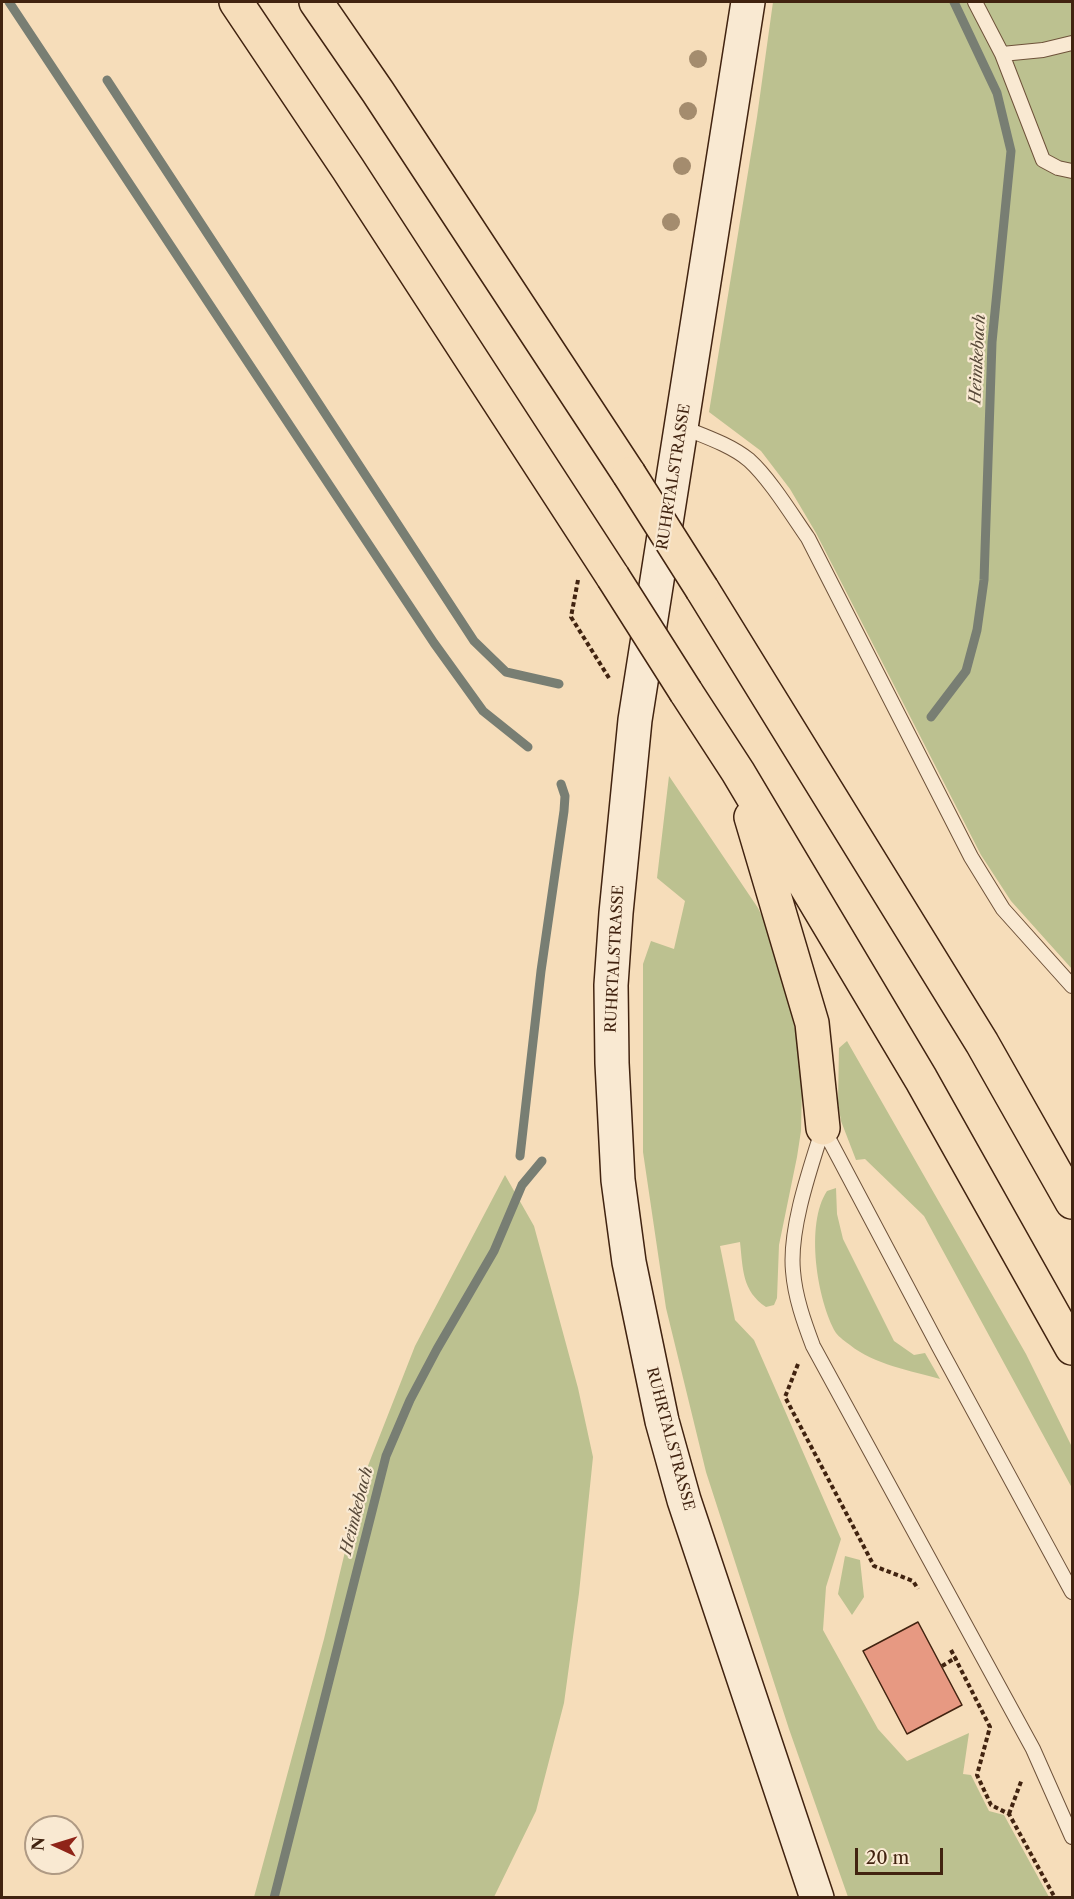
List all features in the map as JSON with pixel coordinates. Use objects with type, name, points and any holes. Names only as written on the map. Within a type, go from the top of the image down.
[{"type":"highway","points":[[236,2],[348,169],[738,772],[921,1079],[1072,1348]]},
{"type":"highway","points":[[316,2],[630,474],[1052,1152],[1072,1202]]},
{"type":"highway","points":[[738,772],[812,1023],[823,1128]]},
{"type":"main road","name":"RUHRTALSTRASSE","points":[[748,2],[635,720],[622,838],[611,985],[612,1063],[618,1180],[628,1262],[662,1421],[684,1500],[817,1898]]},
{"type":"lane","points":[[975,2],[1002,54],[1043,160],[1058,168],[1072,171]]},
{"type":"lane","points":[[1002,54],[1042,50],[1072,43]]},
{"type":"lane","points":[[682,428],[719,443],[749,460],[778,494],[808,538],[971,857],[1003,909],[1072,986]]},
{"type":"lane","points":[[823,1128],[795,1228],[792,1270],[801,1315],[813,1346],[1034,1749],[1072,1837]]},
{"type":"lane","points":[[823,1128],[1072,1592]]},
{"type":"path","points":[[587,538],[571,617],[635,720]]},
{"type":"path","points":[[813,1346],[801,1353],[785,1397],[874,1566],[913,1581],[919,1591]]},
{"type":"path","points":[[951,1649],[990,1727],[976,1775],[991,1805],[1008,1814],[1055,1898]]},
{"type":"green space","points":[[773,2],[1072,2],[1072,969],[1011,901],[981,855],[816,533],[790,489],[761,451],[709,412],[757,117]]},
{"type":"green space","points":[[669,776],[758,908],[776,946],[799,1050],[802,1086],[801,1131],[779,1245],[777,1298],[774,1305],[766,1307],[758,1301],[748,1287],[743,1270],[740,1242],[720,1246],[735,1320],[754,1340],[841,1539],[826,1587],[823,1630],[878,1729],[907,1761],[969,1733],[963,1774],[971,1775],[989,1811],[1004,1815],[1049,1897],[848,1897],[789,1729],[706,1472],[666,1308],[643,1152],[643,964],[651,941],[674,949],[685,901],[657,878]]},
{"type":"green space","points":[[847,1041],[1026,1354],[1072,1447],[1072,1488],[924,1216],[865,1159],[856,1160],[841,1121],[838,1103],[839,1048]]},
{"type":"green space","points":[[505,1175],[534,1226],[578,1388],[593,1457],[579,1593],[564,1703],[536,1811],[494,1897],[254,1897],[324,1639],[362,1481],[415,1346]]},
{"type":"green space","points":[[836,1188],[837,1214],[843,1239],[894,1341],[914,1355],[925,1353],[940,1379],[870,1357],[859,1352],[836,1333],[823,1302],[815,1242],[820,1205],[827,1191]]},
{"type":"green space","points":[[845,1556],[860,1560],[864,1597],[852,1615],[838,1594]]},
{"type":"building","points":[[918,1622],[962,1705],[907,1734],[863,1651]]},
{"type":"waterway","points":[[9,2],[434,643],[483,711],[528,747]]},
{"type":"waterway","name":"Heimkebach","points":[[931,717],[966,671],[977,630],[984,580],[992,342],[1011,151],[997,93],[954,2]]},
{"type":"waterway","points":[[107,80],[474,641],[506,672],[559,684]]},
{"type":"waterway","points":[[520,1156],[541,971],[564,811],[565,796],[561,784]]},
{"type":"waterway","name":"Heimkebach","points":[[274,1898],[386,1456],[410,1400],[494,1251],[522,1185],[542,1161]]}]
